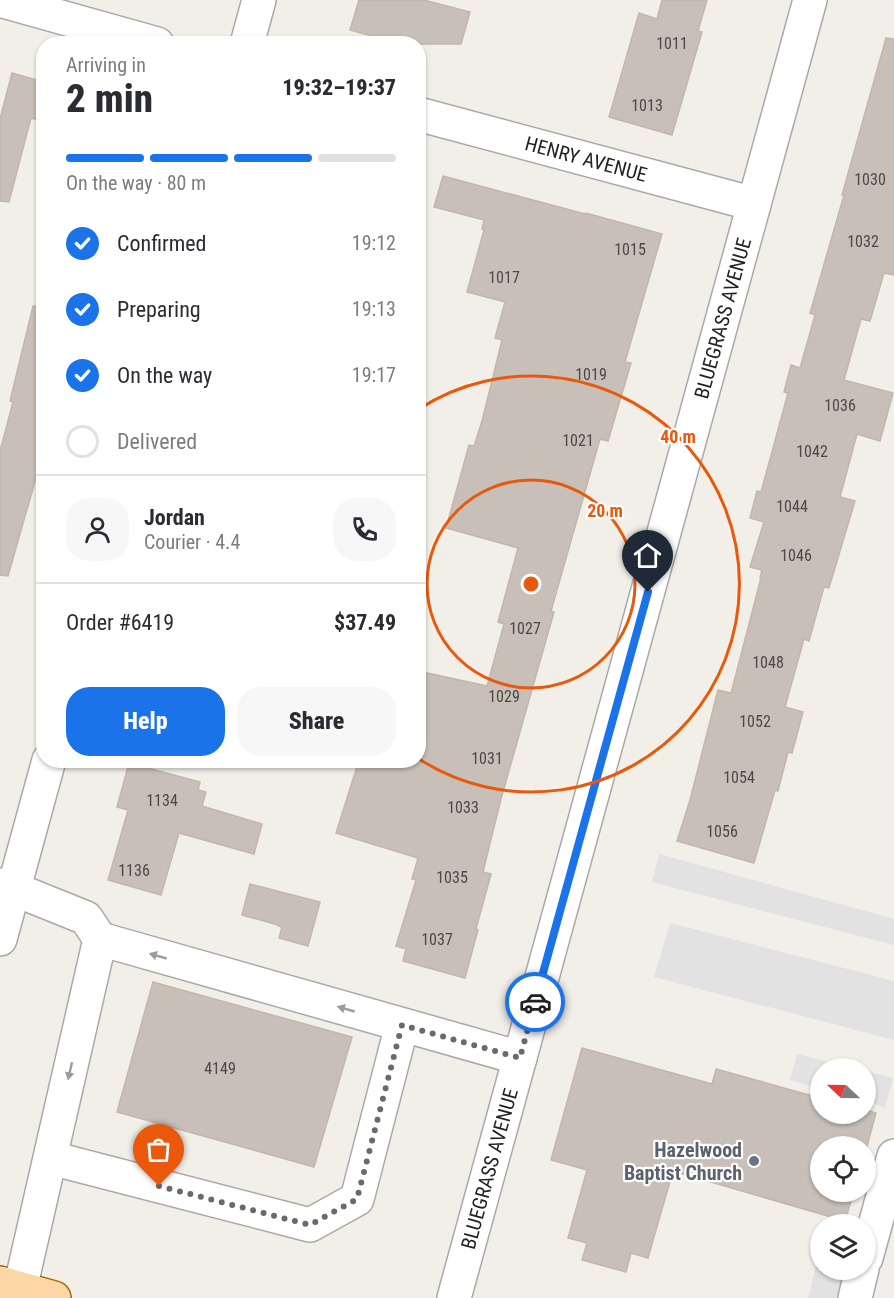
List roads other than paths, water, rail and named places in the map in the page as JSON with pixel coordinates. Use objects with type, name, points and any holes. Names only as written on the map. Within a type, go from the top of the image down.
[{"type":"main road","points":[[10,1286],[54,1298]]},
{"type":"street","points":[[0,0],[128,36]]},
{"type":"street","points":[[248,36],[259,0]]},
{"type":"street","name":"BLUEGRASS AVENUE","points":[[454,1298],[810,0]]},
{"type":"street","name":"HENRY AVENUE","points":[[426,116],[754,204]]},
{"type":"street","points":[[0,939],[7,887],[46,768]]},
{"type":"street","points":[[7,887],[86,918],[100,939],[520,1058]]},
{"type":"street","points":[[10,1286],[51,1158],[100,939]]},
{"type":"street","points":[[51,1158],[310,1225],[357,1199],[402,1025]]},
{"type":"street","points":[[876,1222],[894,1156]]},
{"type":"street","points":[[855,1298],[859,1280]]},
{"type":"place","name":"Hazelwood Baptist Church","points":[[754,1161]]}]
